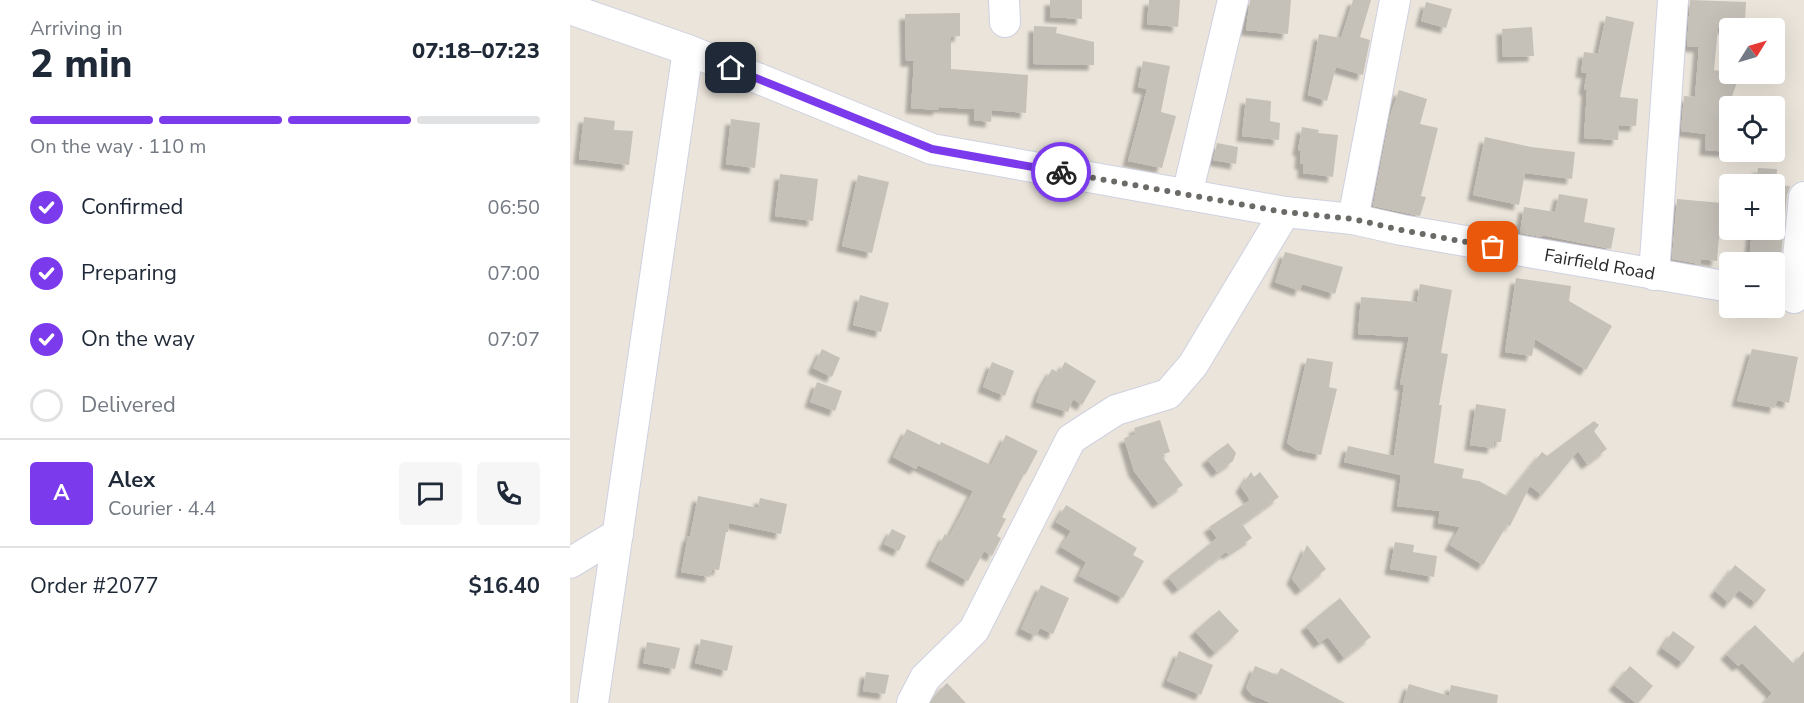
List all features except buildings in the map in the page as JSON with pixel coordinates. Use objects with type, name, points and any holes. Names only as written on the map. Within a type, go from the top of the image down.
[{"type":"street","points":[[1187,195],[1233,0]]},
{"type":"street","points":[[1353,219],[1395,0]]},
{"type":"street","points":[[1654,275],[1673,0]]},
{"type":"street","name":"Fairfield Road","points":[[570,9],[688,51],[932,149],[1284,212],[1353,219],[1401,230],[1719,286]]},
{"type":"street","points":[[592,703],[688,51]]},
{"type":"street","points":[[1791,298],[1804,197]]},
{"type":"street","points":[[912,703],[925,678],[974,630],[1071,439],[1116,410],[1168,394],[1193,365],[1284,212]]},
{"type":"street","points":[[570,562],[618,534]]},
{"type":"way so far","points":[[1061,172],[1284,212],[1353,219],[1493,247]]},
{"type":"route","points":[[731,68],[932,149],[1061,172]]}]
